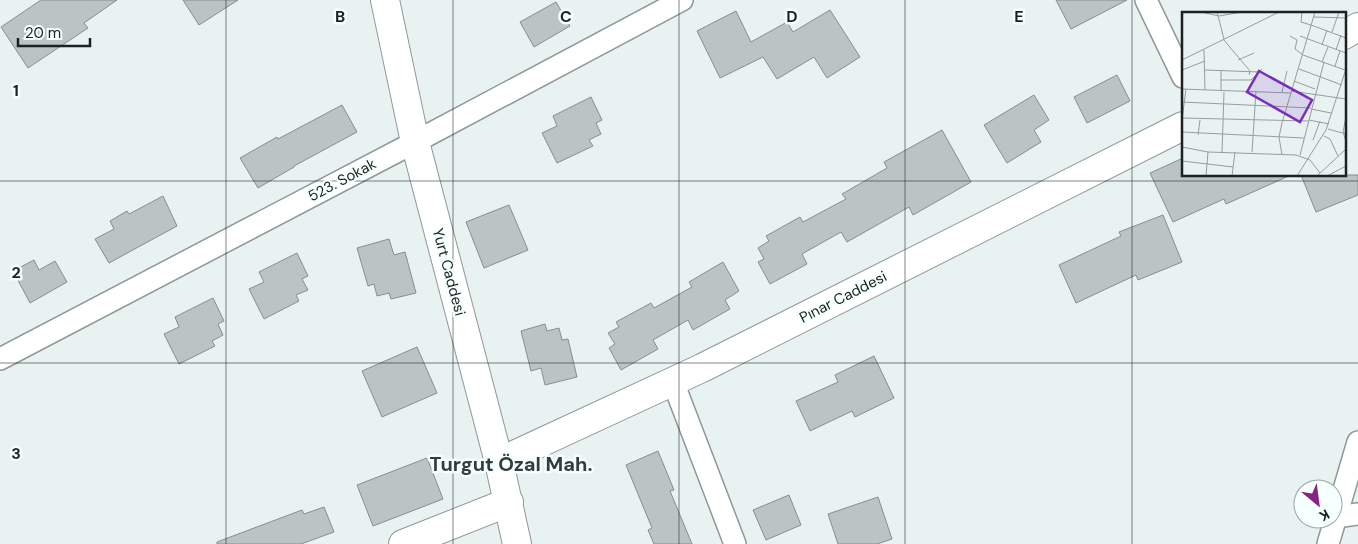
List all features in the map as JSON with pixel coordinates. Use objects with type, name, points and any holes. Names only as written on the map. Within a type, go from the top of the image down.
[{"type":"street","name":"Yurt Caddesi","points":[[385,0],[415,142],[499,462],[517,544]]},
{"type":"street","name":"523. Sokak","points":[[0,359],[682,0]]},
{"type":"street","points":[[1146,0],[1182,76]]},
{"type":"street","points":[[1346,34],[1358,27]]},
{"type":"street","name":"Pınar Caddesi","points":[[499,462],[673,382],[1182,127]]},
{"type":"street","points":[[673,382],[735,544]]},
{"type":"street","points":[[1343,493],[1358,442]]},
{"type":"street","points":[[404,544],[509,502]]},
{"type":"street","points":[[1343,516],[1358,514]]},
{"type":"street","points":[[1328,544],[1332,529]]},
{"type":"building","points":[[41,0],[117,0],[84,23],[88,28],[28,68],[1,27]]},
{"type":"building","points":[[183,0],[238,0],[199,25]]},
{"type":"building","points":[[1056,0],[1127,0],[1071,29]]},
{"type":"building","points":[[556,2],[570,26],[534,47],[520,22]]},
{"type":"building","points":[[830,10],[860,57],[827,78],[814,57],[777,79],[763,57],[720,78],[697,31],[736,11],[751,42],[787,22],[793,32]]},
{"type":"building","points":[[1117,75],[1130,101],[1087,123],[1074,97]]},
{"type":"building","points":[[1034,95],[1049,120],[1034,130],[1041,142],[1007,163],[984,125]]},
{"type":"building","points":[[591,97],[602,120],[596,123],[601,134],[589,140],[593,146],[557,163],[542,133],[557,126],[553,116]]},
{"type":"building","points":[[342,105],[357,132],[258,188],[240,158],[277,137],[278,139]]},
{"type":"building","points":[[942,130],[971,182],[913,215],[909,207],[847,242],[841,232],[802,254],[807,264],[770,284],[758,262],[764,259],[758,248],[769,241],[766,236],[800,217],[803,222],[846,199],[842,194],[887,168],[884,162]]},
{"type":"building","points":[[1182,158],[1182,176],[1289,176],[1226,204],[1224,199],[1173,222],[1150,173]]},
{"type":"building","points":[[1358,175],[1358,195],[1316,212],[1301,176]]},
{"type":"building","points":[[163,196],[177,226],[109,263],[95,239],[114,229],[110,221],[127,211],[129,214]]},
{"type":"building","points":[[509,205],[528,250],[484,268],[466,222]]},
{"type":"building","points":[[1163,215],[1182,262],[1138,280],[1136,275],[1076,303],[1059,265],[1121,236],[1119,232]]},
{"type":"building","points":[[389,239],[394,255],[405,252],[416,293],[391,299],[389,293],[377,296],[374,284],[368,286],[357,248]]},
{"type":"building","points":[[297,253],[308,276],[302,279],[308,290],[296,295],[299,301],[264,319],[249,289],[264,282],[259,272]]},
{"type":"building","points":[[34,260],[39,270],[55,261],[67,282],[30,303],[13,271]]},
{"type":"building","points":[[723,262],[739,291],[725,300],[730,309],[693,330],[688,320],[653,340],[658,349],[621,370],[609,348],[615,344],[608,333],[619,327],[616,322],[651,303],[654,308],[692,287],[689,282]]},
{"type":"building","points":[[213,298],[224,321],[218,324],[223,335],[212,341],[215,346],[179,364],[164,334],[179,327],[175,317]]},
{"type":"building","points":[[545,324],[547,331],[559,328],[562,340],[568,339],[577,377],[545,385],[541,368],[531,371],[521,331]]},
{"type":"building","points":[[417,347],[437,393],[382,417],[362,371]]},
{"type":"building","points":[[874,356],[894,398],[855,417],[852,411],[810,431],[796,401],[838,382],[835,375]]},
{"type":"building","points":[[658,451],[674,490],[670,491],[692,544],[654,544],[648,530],[652,528],[626,465]]},
{"type":"building","points":[[427,458],[443,499],[373,526],[357,485]]},
{"type":"building","points":[[789,495],[801,525],[766,540],[753,510]]},
{"type":"building","points":[[878,497],[892,539],[877,544],[838,544],[828,514]]},
{"type":"building","points":[[324,507],[334,532],[301,544],[217,544],[217,542],[302,510],[304,514]]},
{"type":"district","name":"Turgut Özal Mah.","points":[[511,464]]}]
